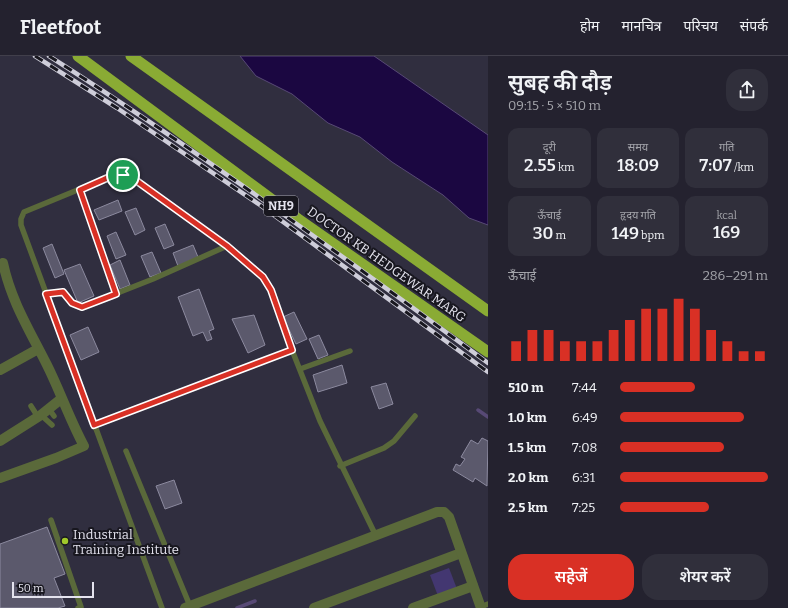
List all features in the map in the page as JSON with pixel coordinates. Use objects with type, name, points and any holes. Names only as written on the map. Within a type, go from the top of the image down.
[{"type":"highway","name":"DOCTOR KB HEDGEWAR MARG","points":[[78,56],[298,219],[488,352]]},
{"type":"highway","name":"DOCTOR KB HEDGEWAR MARG","points":[[131,56],[488,311]]},
{"type":"street","points":[[0,478],[56,458],[84,446],[70,426],[48,367],[13,299],[3,263]]},
{"type":"street","points":[[1,367],[38,349]]},
{"type":"street","points":[[0,441],[45,414],[61,399]]},
{"type":"street","points":[[188,607],[437,512],[444,512],[450,517],[460,553],[473,586],[483,606]]},
{"type":"street","points":[[314,608],[460,553]]},
{"type":"street","points":[[413,608],[473,586]]},
{"type":"lane","points":[[162,608],[21,225],[21,219],[24,212],[114,175],[123,175],[134,179],[227,246],[263,277],[271,290],[292,350],[320,421],[340,466],[376,536]]},
{"type":"lane","points":[[80,190],[116,294]]},
{"type":"lane","points":[[46,294],[63,292],[72,303],[82,307],[196,261],[227,246]]},
{"type":"lane","points":[[94,425],[292,350]]},
{"type":"lane","points":[[300,369],[350,351]]},
{"type":"lane","points":[[31,406],[45,414],[52,425]]},
{"type":"lane","points":[[340,466],[384,448],[394,441],[415,416]]},
{"type":"lane","points":[[126,451],[188,607]]},
{"type":"lane","points":[[51,520],[81,607],[78,608]]},
{"type":"shaded area","points":[[240,56],[374,56],[488,135],[488,225],[469,218],[443,195],[392,162],[360,137],[328,123],[292,94],[256,76]]},
{"type":"shaded area","points":[[449,568],[457,589],[438,596],[430,575]]},
{"type":"building","points":[[118,200],[122,211],[99,220],[94,210]]},
{"type":"building","points":[[136,208],[145,230],[135,235],[125,212]]},
{"type":"building","points":[[165,224],[174,245],[164,249],[155,228]]},
{"type":"building","points":[[116,232],[126,255],[116,259],[107,236]]},
{"type":"building","points":[[52,244],[64,274],[55,278],[43,248]]},
{"type":"building","points":[[193,245],[198,257],[178,266],[173,253]]},
{"type":"building","points":[[152,252],[161,273],[150,277],[141,256]]},
{"type":"building","points":[[120,260],[130,285],[120,289],[110,265]]},
{"type":"building","points":[[80,264],[94,296],[78,303],[64,270]]},
{"type":"building","points":[[199,289],[214,329],[209,331],[212,339],[207,341],[203,332],[193,336],[178,297]]},
{"type":"building","points":[[294,312],[307,339],[296,344],[283,317]]},
{"type":"building","points":[[254,315],[265,345],[248,353],[232,319]]},
{"type":"building","points":[[88,327],[99,352],[81,360],[70,335]]},
{"type":"building","points":[[319,335],[328,355],[318,359],[309,339]]},
{"type":"building","points":[[342,365],[347,383],[318,392],[313,375]]},
{"type":"building","points":[[386,383],[393,404],[379,409],[371,387]]},
{"type":"building","points":[[482,438],[488,441],[487,486],[475,478],[473,482],[453,470],[456,464],[460,466],[465,459],[461,457],[471,440],[478,444]]},
{"type":"building","points":[[174,480],[182,503],[165,509],[156,486]]},
{"type":"building","points":[[47,527],[65,574],[54,578],[65,606],[58,608],[0,608],[0,544]]},
{"type":"waterway","points":[[478,410],[488,417]]},
{"type":"waterway","points":[[237,608],[255,601]]},
{"type":"railway","points":[[35,56],[117,108],[260,205],[488,372]]},
{"type":"railway","points":[[49,56],[216,167],[488,363]]},
{"type":"place","name":"Industrial Training Institute","points":[[65,541]]},
{"type":"route","points":[[114,175],[123,175],[134,179],[227,246],[263,277],[271,290],[292,350],[94,425],[46,294],[63,292],[72,303],[82,307],[116,294],[80,190],[114,175]]}]
